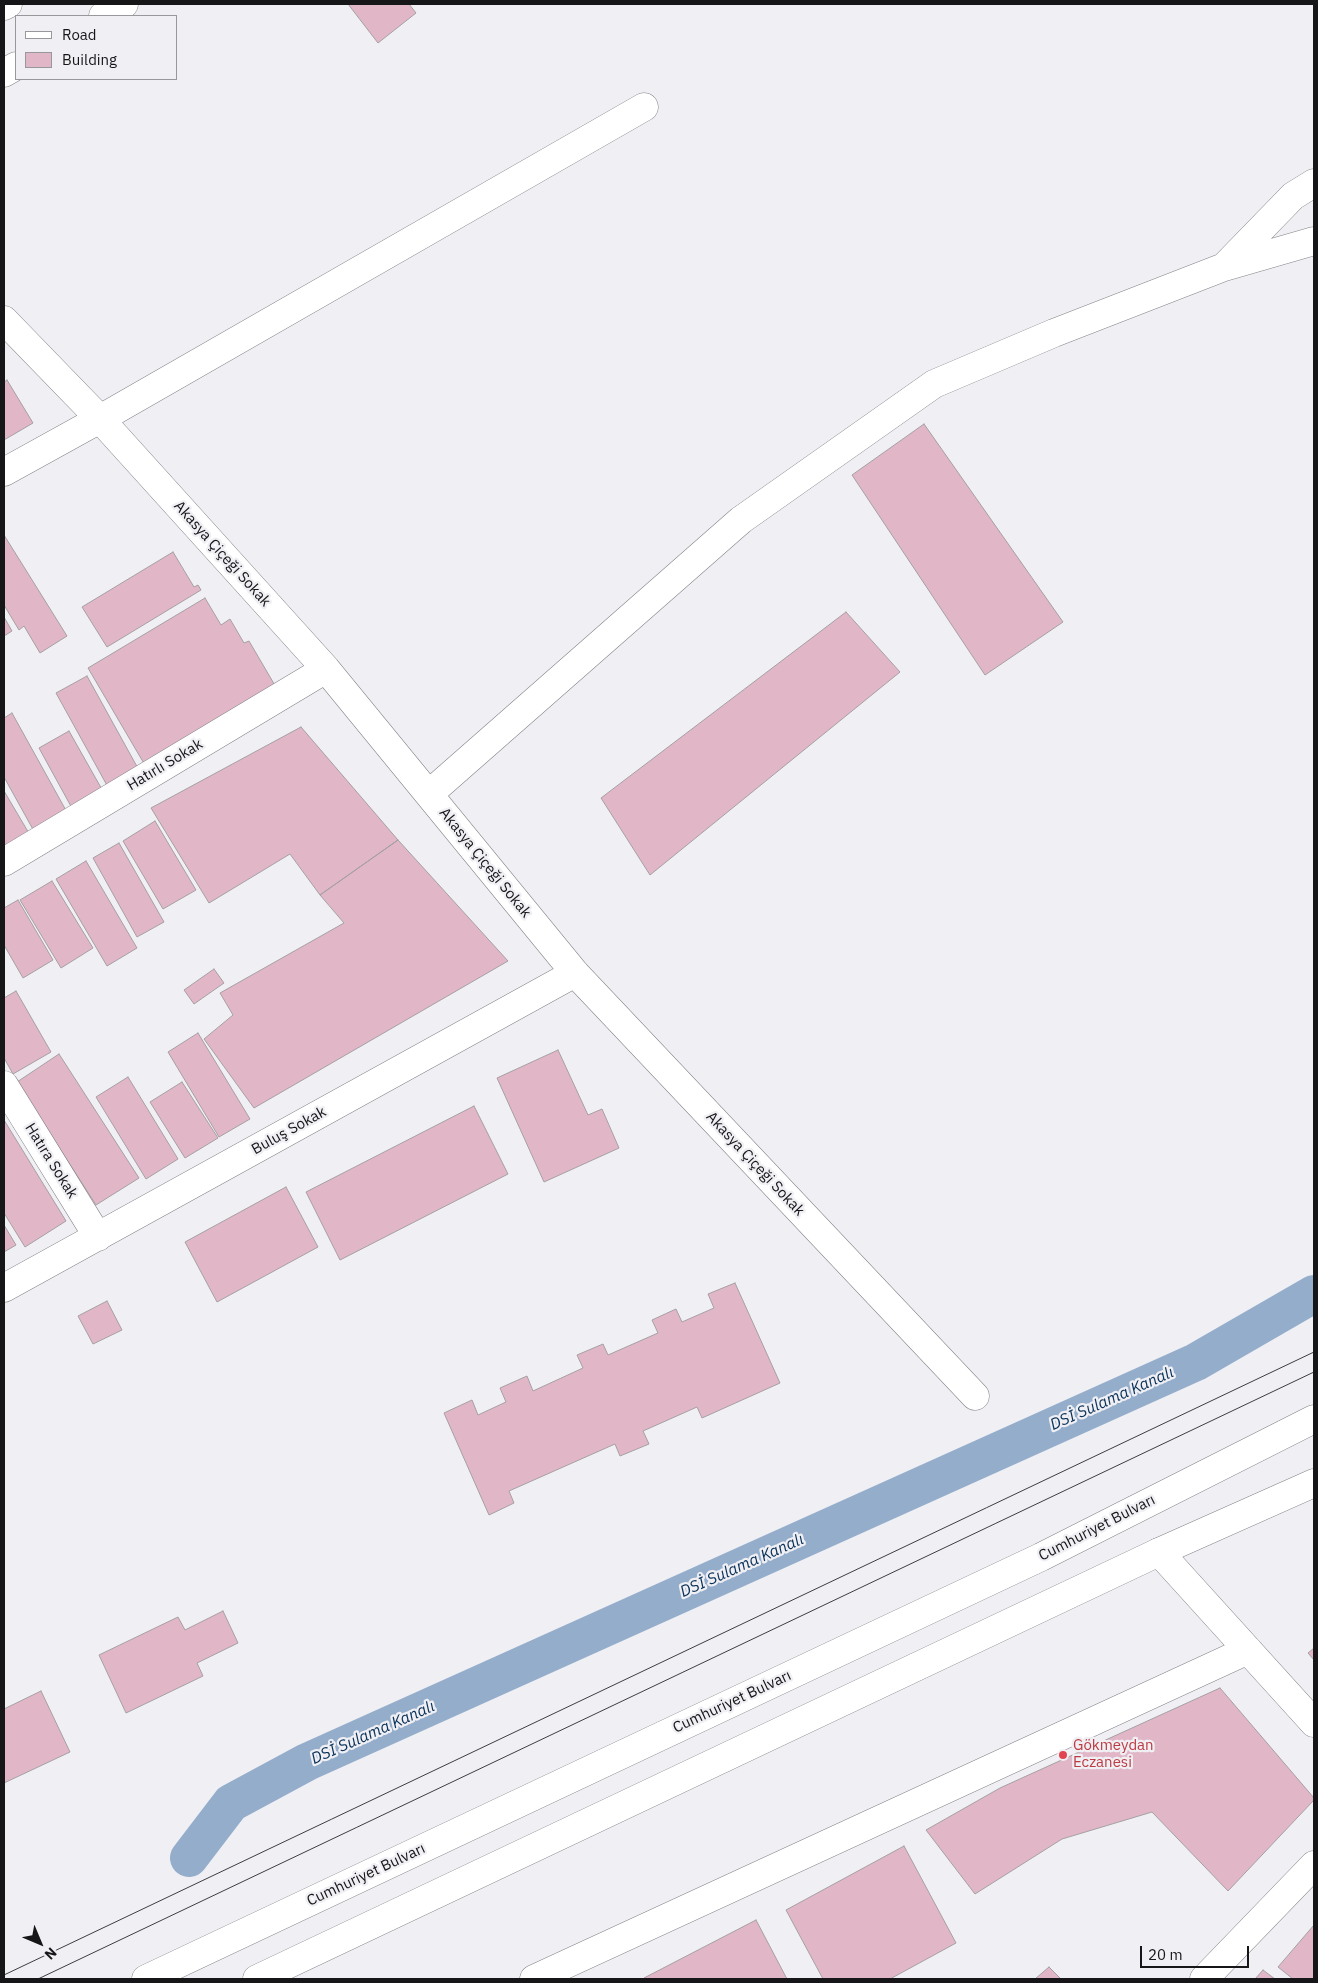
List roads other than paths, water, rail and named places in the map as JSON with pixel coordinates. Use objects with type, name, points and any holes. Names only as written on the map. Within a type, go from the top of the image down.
[{"type":"street","points":[[4,6],[8,4]]},
{"type":"street","points":[[104,15],[124,4]]},
{"type":"street","points":[[4,73],[15,67]]},
{"type":"street","points":[[4,472],[100,419],[644,107]]},
{"type":"street","points":[[1224,267],[1293,196],[1314,183]]},
{"type":"street","points":[[428,794],[741,520],[934,384],[1054,333],[1224,267],[1314,241]]},
{"type":"street","name":"Akasya Çiçeği Sokak","points":[[4,320],[100,419],[326,669],[575,973],[976,1396]]},
{"type":"street","name":"Hatırlı Sokak","points":[[4,862],[326,669]]},
{"type":"street","name":"Buluş Sokak","points":[[4,1288],[575,973]]},
{"type":"street","name":"Hatıra Sokak","points":[[4,1085],[98,1237]]},
{"type":"street","name":"Cumhuriyet Bulvarı","points":[[146,1979],[1040,1557],[1314,1419]]},
{"type":"street","points":[[257,1979],[1159,1552],[1314,1483]]},
{"type":"street","points":[[1159,1552],[1314,1723]]},
{"type":"street","points":[[534,1979],[1248,1650]]},
{"type":"street","points":[[1204,1979],[1314,1865]]},
{"type":"waterway","name":"DSİ Sulama Kanalı","points":[[189,1858],[231,1803],[307,1762],[1196,1362],[1314,1294]]},
{"type":"tram line","points":[[4,1975],[1314,1352]]},
{"type":"tram line","points":[[38,1979],[1314,1372]]},
{"type":"place","name":"Gökmeydan Eczanesi","points":[[1063,1755]]}]
